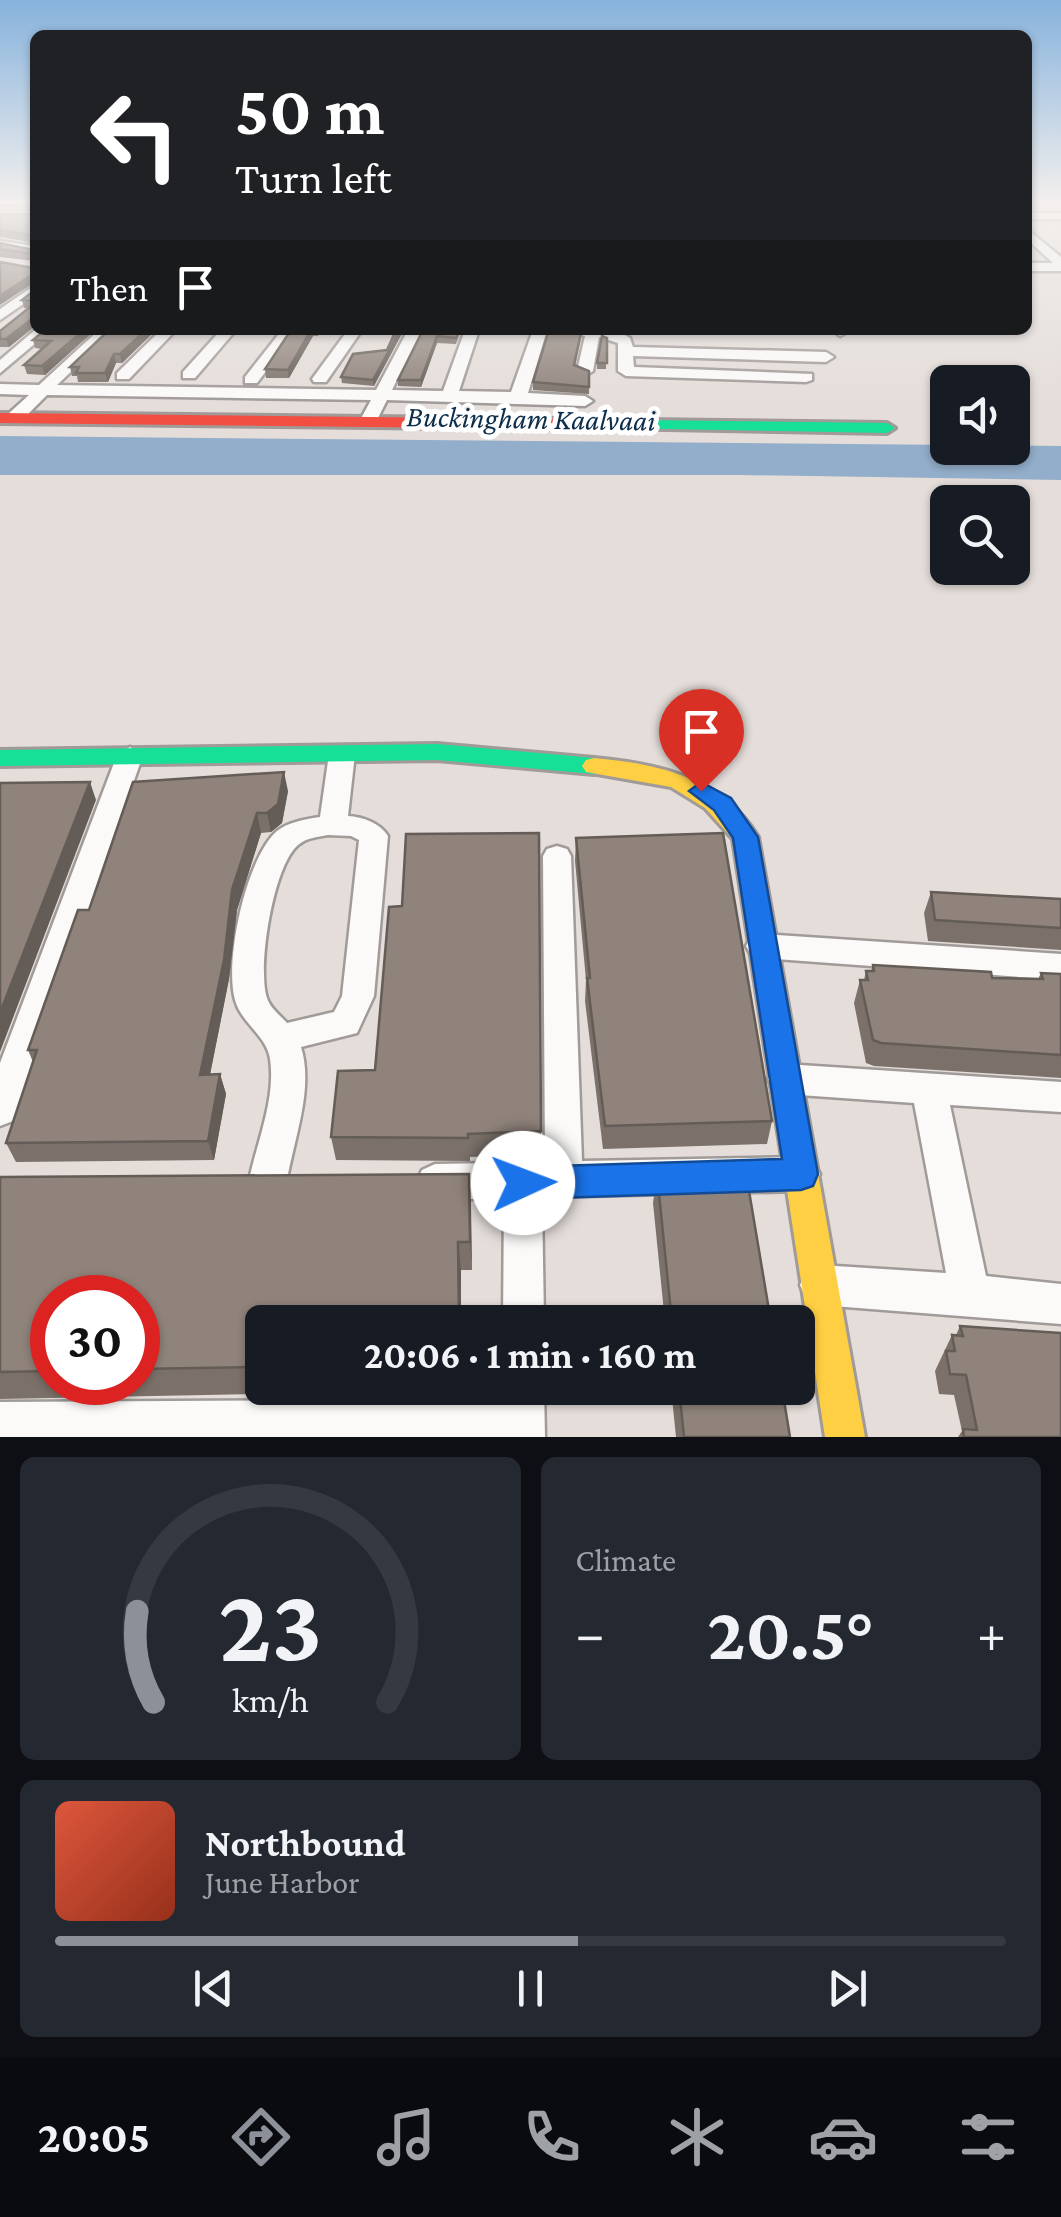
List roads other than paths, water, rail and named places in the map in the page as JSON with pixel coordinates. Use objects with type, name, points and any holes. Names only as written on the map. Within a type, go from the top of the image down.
[{"type":"street","points":[[0,316],[30,294]]},
{"type":"street","points":[[0,368],[38,335]]},
{"type":"street","points":[[7,418],[103,335]]},
{"type":"street","points":[[123,376],[164,335]]},
{"type":"street","points":[[188,375],[224,335]]},
{"type":"street","points":[[251,380],[286,335]]},
{"type":"street","points":[[320,379],[351,335]]},
{"type":"street","points":[[368,422],[412,335]]},
{"type":"street","points":[[450,396],[470,335]]},
{"type":"street","points":[[513,397],[520,394],[538,335]]},
{"type":"street","points":[[585,371],[592,335]]},
{"type":"street","points":[[615,335],[622,336],[626,372],[806,377]]},
{"type":"street","points":[[625,351],[826,357]]},
{"type":"street","points":[[0,389],[585,401]]},
{"type":"street","points":[[7,418],[887,428]]},
{"type":"street","points":[[0,758],[437,752],[646,770],[680,778],[722,804],[745,837],[845,1437]]},
{"type":"street","points":[[333,825],[342,754]]},
{"type":"street","points":[[0,1110],[130,756]]},
{"type":"street","points":[[268,1180],[288,1067],[281,1038],[260,1017],[250,998],[250,946],[263,892],[276,852],[286,838],[315,826],[356,826],[374,836],[358,996],[345,1023],[281,1038]]},
{"type":"street","points":[[557,856],[564,1182]]},
{"type":"street","points":[[762,946],[1061,967]]},
{"type":"street","points":[[785,1079],[929,1087],[1060,1101]]},
{"type":"street","points":[[929,1087],[970,1295]]},
{"type":"street","points":[[405,1182],[523,1183],[801,1174]]},
{"type":"street","points":[[230,1180],[307,1180]]},
{"type":"street","points":[[523,1183],[523,1305]]},
{"type":"street","points":[[820,1285],[1061,1304]]},
{"type":"street","points":[[0,1424],[523,1415]]},
{"type":"water","points":[[0,436],[930,445],[930,465],[1030,465],[1030,446],[1061,446],[1061,480],[739,475],[0,475]]},
{"type":"water label","name":"Buckingham Kaalvaai","points":[[531,418]]}]
